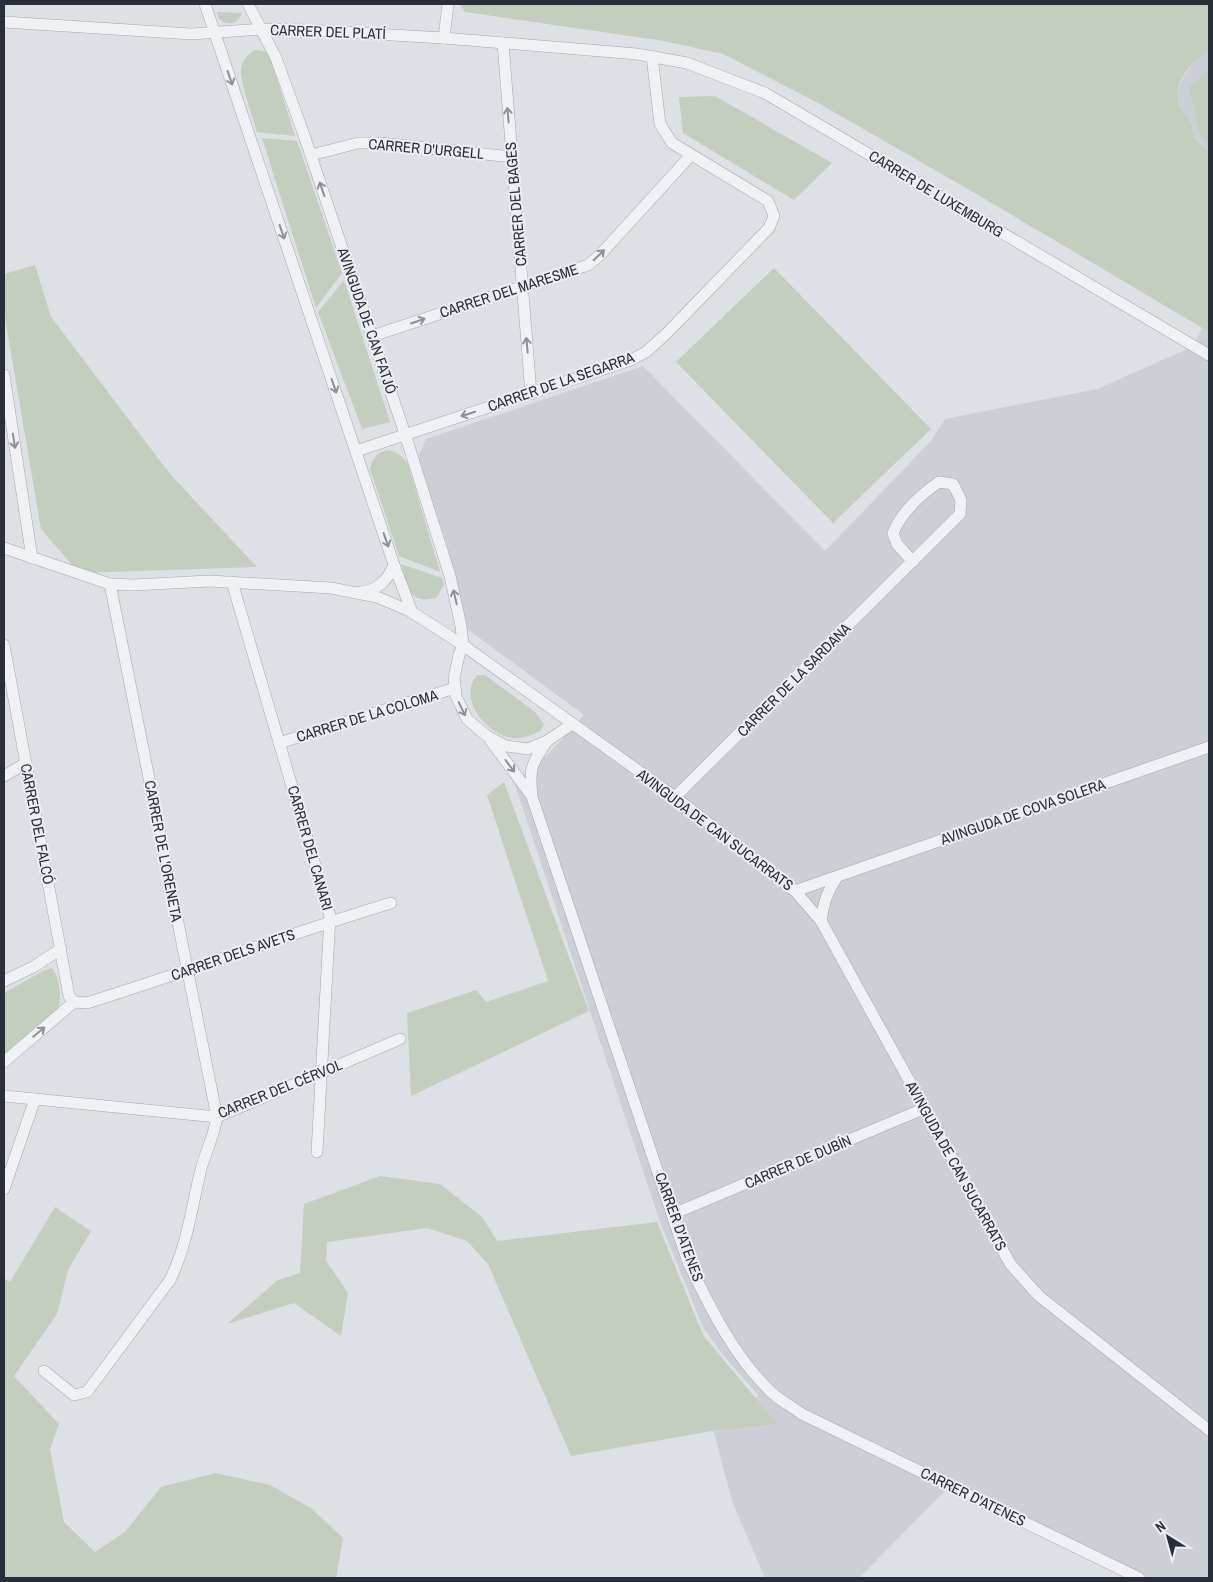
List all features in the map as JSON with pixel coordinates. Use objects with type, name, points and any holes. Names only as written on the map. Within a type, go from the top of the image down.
[{"type":"street","points":[[205,4],[394,565],[412,612]]},
{"type":"street","name":"AVINGUDA DE CAN FATJÓ","points":[[248,4],[277,61],[405,434],[450,576],[461,626],[463,645]]},
{"type":"street","points":[[444,38],[448,4]]},
{"type":"street","name":"CARRER DEL PLATÍ","points":[[4,22],[191,34],[262,29],[306,30],[444,38],[652,56]]},
{"type":"street","name":"CARRER DEL BAGES","points":[[503,43],[531,394]]},
{"type":"street","points":[[652,56],[660,124],[672,142],[691,155]]},
{"type":"street","name":"CARRER DE LUXEMBURG","points":[[652,56],[687,63],[765,93],[1209,355]]},
{"type":"street","name":"CARRER D'URGELL","points":[[311,156],[358,143],[512,157]]},
{"type":"street","name":"CARRER DE LA SEGARRA","points":[[356,451],[631,360],[646,352],[666,334],[769,228],[774,216],[768,200],[691,155]]},
{"type":"street","name":"CARRER DEL MARESME","points":[[372,336],[588,265],[691,155]]},
{"type":"street","points":[[4,375],[32,558]]},
{"type":"street","name":"CARRER DE LA SARDANA","points":[[675,798],[913,562],[960,514],[962,500],[953,484],[939,482],[923,493],[898,521],[893,533],[897,544],[913,562]]},
{"type":"street","name":"AVINGUDA DE CAN SUCARRATS","points":[[4,548],[110,584],[232,582],[331,588],[377,597],[412,612],[463,645],[675,798],[795,891],[821,921],[923,1109],[1011,1265],[1039,1296],[1209,1430]]},
{"type":"street","points":[[357,593],[371,591],[382,585],[394,565]]},
{"type":"street","name":"CARRER DEL CANARI","points":[[232,582],[330,916],[317,1152]]},
{"type":"street","name":"CARRER DE L'ORENETA","points":[[110,584],[216,1117]]},
{"type":"street","name":"CARRER DEL FALCÓ","points":[[4,644],[69,996],[74,1002]]},
{"type":"street","name":"CARRER D'ATENES","points":[[463,645],[454,678],[456,696],[467,719],[487,736],[506,746],[528,749],[547,741],[572,724]]},
{"type":"street","name":"CARRER DE LA COLOMA","points":[[280,743],[455,688]]},
{"type":"street","name":"CARRER D'ATENES","points":[[487,736],[532,797]]},
{"type":"street","name":"CARRER D'ATENES","points":[[547,741],[534,759],[530,775],[532,797],[688,1262],[734,1350],[771,1392],[802,1414],[1139,1578]]},
{"type":"street","name":"AVINGUDA DE COVA SOLERA","points":[[795,891],[1209,747]]},
{"type":"street","points":[[4,776],[26,763]]},
{"type":"street","points":[[821,921],[824,902],[830,887],[837,877]]},
{"type":"street","name":"CARRER DELS AVETS","points":[[74,1002],[87,1003],[187,971],[330,921],[392,903]]},
{"type":"street","points":[[4,981],[33,967],[60,949]]},
{"type":"street","points":[[4,1062],[74,1002]]},
{"type":"street","name":"CARRER DEL CÉRVOL","points":[[4,1095],[216,1117],[400,1039]]},
{"type":"street","points":[[4,1189],[35,1099]]},
{"type":"street","name":"CARRER DE DUBÍN","points":[[673,1214],[923,1109]]},
{"type":"street","points":[[44,1371],[74,1395],[87,1392],[170,1280],[178,1264],[202,1166],[214,1132],[216,1117]]},
{"type":"shaded area","points":[[1209,50],[1209,152],[1194,135],[1192,124],[1180,106],[1177,96],[1180,84],[1196,59]]},
{"type":"shaded area","points":[[1202,328],[1209,332],[1209,1578],[1139,1578],[950,1486],[859,1578],[765,1578],[732,1501],[709,1414],[759,1396],[722,1354],[703,1327],[660,1222],[514,782],[551,751],[584,715],[466,628],[461,614],[447,545],[418,457],[426,439],[643,366],[825,551],[931,441],[945,419],[1097,389],[1194,346]]},
{"type":"green space","points":[[460,4],[1209,4],[1209,50],[1185,73],[1178,88],[1178,96],[1179,104],[1191,123],[1194,135],[1209,152],[1209,332],[820,104],[723,54],[664,41],[465,12]]},
{"type":"green space","points":[[217,12],[242,13],[238,20],[229,24],[219,19]]},
{"type":"green space","points":[[257,50],[266,52],[270,57],[295,136],[257,132],[244,88],[241,70],[247,56]]},
{"type":"green space","points":[[1209,70],[1209,145],[1200,134],[1189,87]]},
{"type":"green space","points":[[715,96],[832,163],[794,200],[683,133],[679,97]]},
{"type":"green space","points":[[262,138],[297,141],[342,273],[316,308]]},
{"type":"green space","points":[[35,265],[51,317],[170,474],[257,567],[79,573],[41,529],[4,312],[4,274]]},
{"type":"green space","points":[[774,268],[931,429],[833,523],[676,362]]},
{"type":"green space","points":[[344,280],[390,422],[362,429],[318,312]]},
{"type":"green space","points":[[387,450],[399,454],[408,464],[440,572],[399,556],[370,469],[375,457]]},
{"type":"green space","points":[[401,564],[442,578],[444,585],[436,598],[420,599],[414,596],[408,586]]},
{"type":"green space","points":[[477,675],[485,675],[535,712],[544,724],[542,730],[527,736],[512,738],[493,730],[478,714],[473,704],[472,684]]},
{"type":"green space","points":[[504,782],[589,1011],[411,1096],[407,1013],[476,990],[486,1002],[548,981],[487,795]]},
{"type":"green space","points":[[52,968],[57,977],[59,987],[59,1008],[4,1055],[4,993]]},
{"type":"green space","points":[[380,1176],[440,1184],[482,1217],[497,1241],[657,1222],[703,1335],[777,1424],[712,1431],[571,1456],[488,1264],[467,1241],[427,1228],[327,1242],[326,1261],[348,1293],[341,1336],[294,1303],[227,1324],[278,1280],[300,1273],[304,1204]]},
{"type":"green space","points":[[55,1207],[91,1231],[68,1270],[57,1314],[14,1376],[59,1424],[50,1449],[64,1522],[95,1552],[125,1532],[161,1487],[216,1473],[270,1485],[311,1508],[343,1538],[336,1578],[4,1578],[4,1278],[10,1282]]}]
